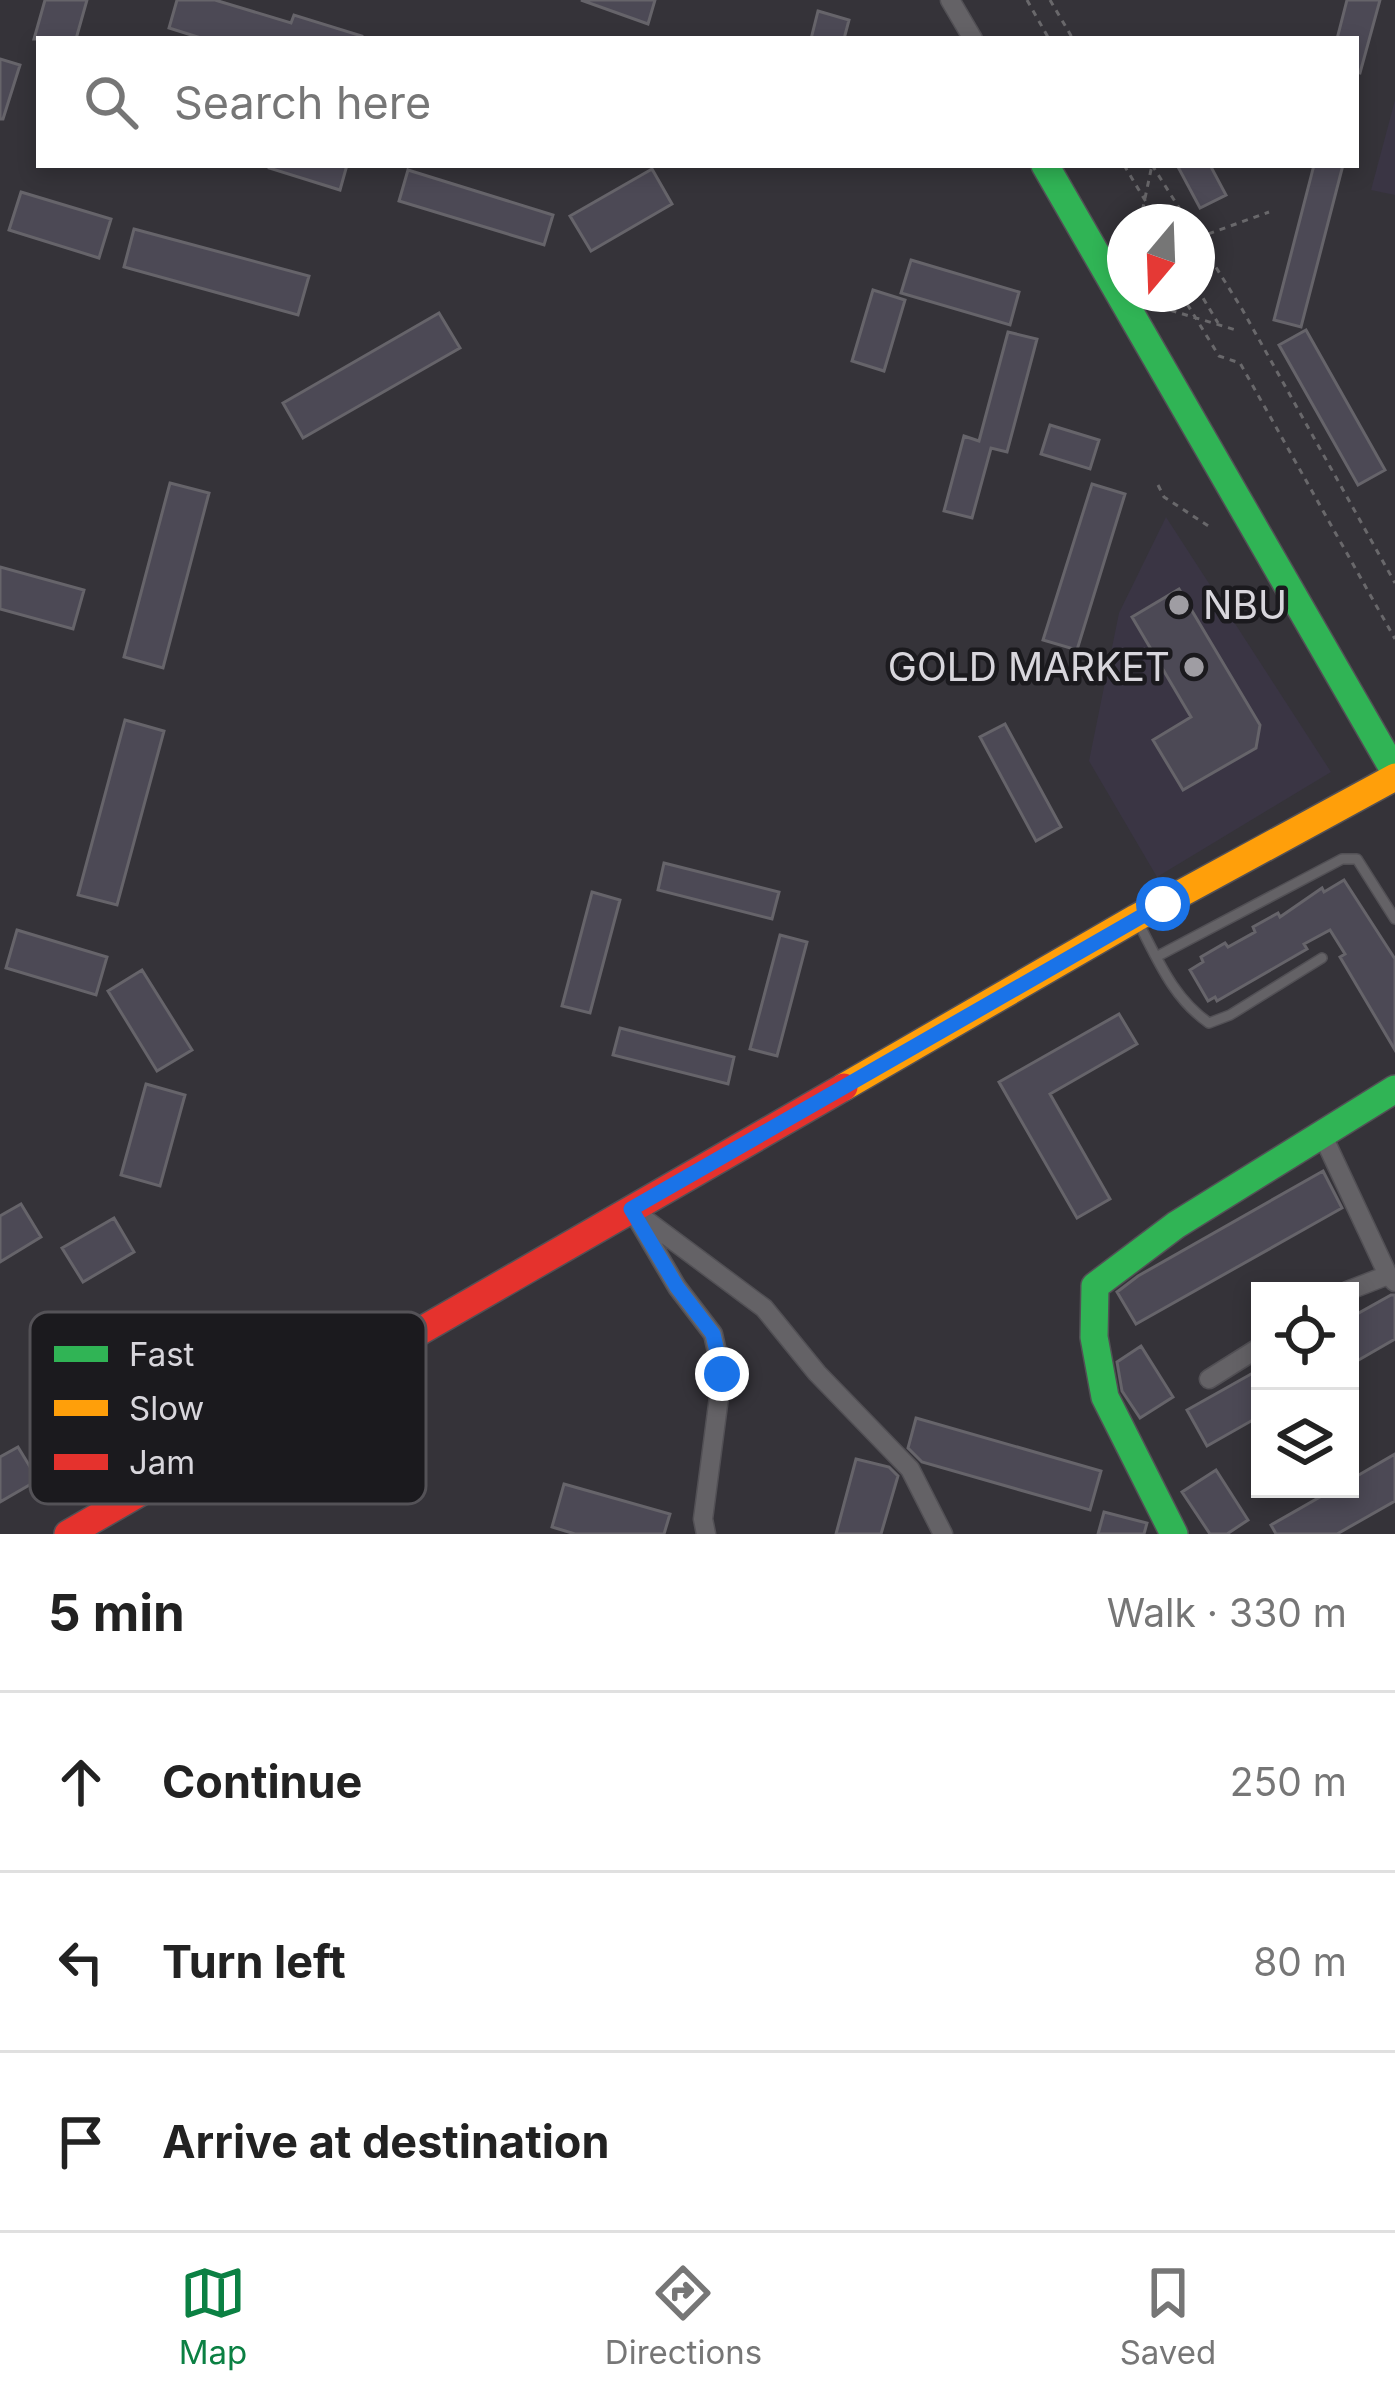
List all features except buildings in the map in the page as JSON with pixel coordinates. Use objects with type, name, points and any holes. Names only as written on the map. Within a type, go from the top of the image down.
[{"type":"street","points":[[950,0],[971,36]]},
{"type":"street","points":[[426,1327],[1136,917],[1395,774],[1048,168]]},
{"type":"street","points":[[1174,1534],[1105,1397],[1094,1337],[1095,1286],[1175,1225],[1395,1089]]},
{"type":"street","points":[[1322,1134],[1391,1278],[1359,1287]]},
{"type":"street","points":[[631,1209],[677,1287],[713,1334],[722,1374],[703,1520],[706,1534]]},
{"type":"street","points":[[631,1209],[764,1308],[817,1373],[910,1469],[943,1534]]},
{"type":"street","points":[[1209,1379],[1251,1352]]},
{"type":"street","points":[[68,1534],[120,1504]]},
{"type":"lane","points":[[1156,957],[1342,859],[1357,859],[1395,919]]},
{"type":"lane","points":[[1136,917],[1172,987],[1209,1023],[1322,958]]},
{"type":"path","points":[[1027,0],[1047,36]]},
{"type":"path","points":[[1050,0],[1071,36]]},
{"type":"path","points":[[1126,168],[1147,204]]},
{"type":"path","points":[[1143,204],[1151,168]]},
{"type":"path","points":[[1154,168],[1177,204]]},
{"type":"path","points":[[1215,232],[1269,212]]},
{"type":"path","points":[[1215,266],[1395,583]]},
{"type":"path","points":[[1176,312],[1236,330]]},
{"type":"path","points":[[1192,312],[1219,356],[1240,363],[1395,639]]},
{"type":"path","points":[[1211,312],[1219,325]]},
{"type":"path","points":[[1158,485],[1165,497],[1213,529]]},
{"type":"path","points":[[1385,565],[1395,568]]},
{"type":"shaded area","points":[[1395,100],[1395,195],[1371,190]]},
{"type":"shaded area","points":[[1166,517],[1331,772],[1157,877],[1089,761],[1119,613]]},
{"type":"traffic: fast","points":[[1047,168],[1395,772]]},
{"type":"traffic: fast","points":[[1174,1534],[1105,1397],[1094,1337],[1095,1286],[1176,1225],[1395,1089]]},
{"type":"traffic: slow","points":[[844,1087],[1136,918],[1395,777]]},
{"type":"traffic: jam","points":[[426,1328],[844,1087]]},
{"type":"traffic: jam","points":[[68,1534],[120,1504]]},
{"type":"place","name":"NBU","points":[[1179,605]]},
{"type":"place","name":"GOLD MARKET","points":[[1194,667]]},
{"type":"route","points":[[722,1374],[713,1334],[677,1287],[631,1209],[1163,904]]}]
